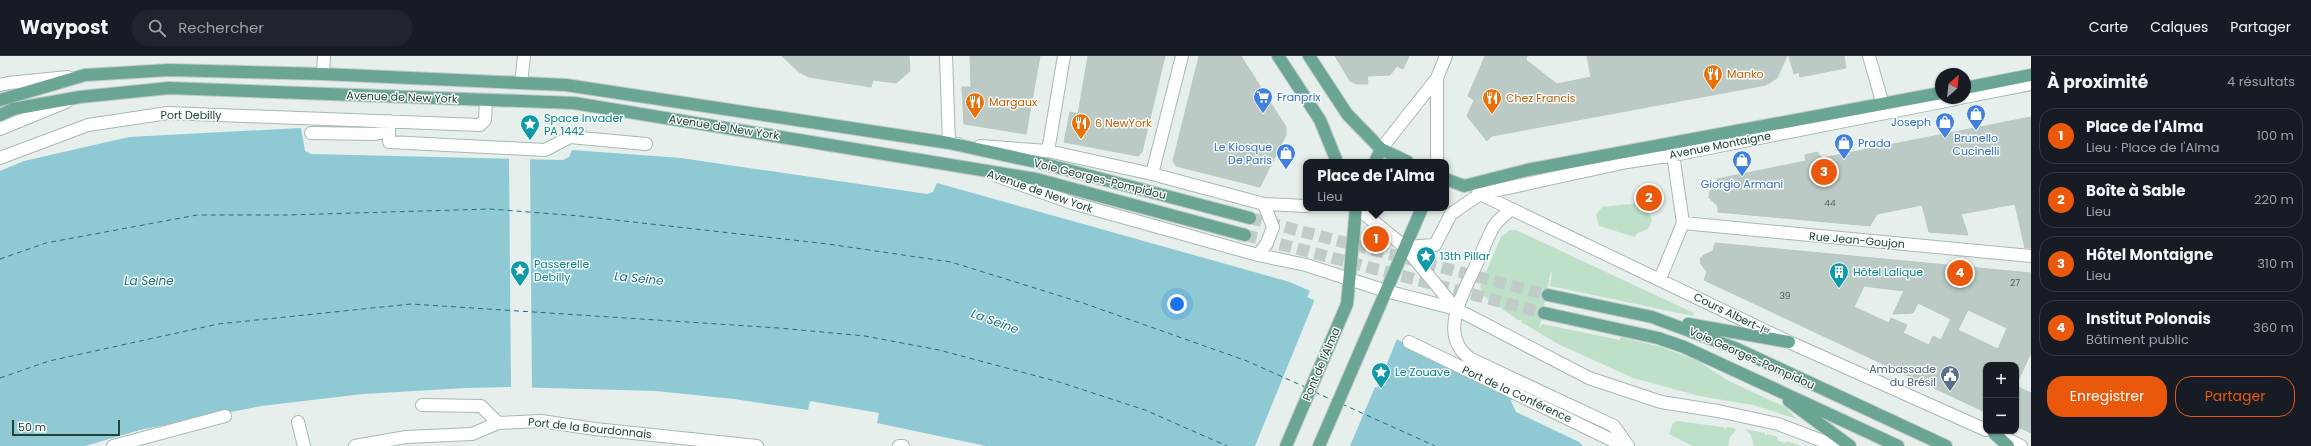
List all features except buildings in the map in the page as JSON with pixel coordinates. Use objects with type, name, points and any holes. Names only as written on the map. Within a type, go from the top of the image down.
[{"type":"main road","points":[[1278,56],[1320,120],[1336,159]]},
{"type":"main road","points":[[1309,56],[1347,114],[1381,150],[1401,159]]},
{"type":"main road","name":"Avenue de New York","points":[[0,100],[85,75],[169,70],[323,74],[521,83],[585,88],[948,144]]},
{"type":"main road","points":[[1971,87],[2031,75]]},
{"type":"main road","name":"Avenue de New York","points":[[0,115],[13,109],[80,97],[169,88],[574,103],[973,167]]},
{"type":"main road","name":"Avenue Montaigne","points":[[1464,186],[1527,170],[1673,150],[1884,109],[1935,95]]},
{"type":"main road","name":"Voie Georges-Pompidou","points":[[948,144],[1041,163],[1250,218]]},
{"type":"main road","points":[[1376,159],[1381,150]]},
{"type":"main road","name":"Voie Georges-Pompidou","points":[[973,167],[1036,179],[1245,235]]},
{"type":"main road","points":[[1449,180],[1464,186]]},
{"type":"main road","name":"Pont de l'Alma","points":[[1286,446],[1345,310],[1350,280],[1356,211]]},
{"type":"main road","points":[[1319,446],[1421,211]]},
{"type":"main road","name":"Voie Georges-Pompidou","points":[[1548,295],[1652,317],[1734,348],[1946,446]]},
{"type":"main road","name":"Voie Georges-Pompidou","points":[[1544,313],[1658,338],[1715,360],[1898,446]]},
{"type":"main road","points":[[1652,317],[1790,342]]},
{"type":"main road","points":[[1769,386],[1850,446]]},
{"type":"main road","points":[[1994,434],[2008,446]]},
{"type":"street","points":[[323,74],[324,56]]},
{"type":"street","points":[[521,83],[524,56]]},
{"type":"street","points":[[946,56],[948,144]]},
{"type":"street","points":[[1048,151],[1064,56]]},
{"type":"street","points":[[1152,174],[1182,56]]},
{"type":"street","points":[[1381,150],[1437,78],[1446,56]]},
{"type":"street","points":[[1869,56],[1884,109]]},
{"type":"street","name":"Avenue de New York","points":[[0,85],[85,75]]},
{"type":"street","points":[[1437,78],[1437,159]]},
{"type":"street","points":[[1971,96],[2031,84]]},
{"type":"street","name":"Avenue de New York","points":[[0,129],[80,97]]},
{"type":"street","name":"Port Debilly","points":[[0,158],[88,125],[168,113],[389,126],[480,125],[485,120],[486,100]]},
{"type":"street","name":"Avenue Montaigne","points":[[1884,109],[1935,102]]},
{"type":"street","points":[[311,133],[375,134],[389,126],[389,142],[544,150],[570,137],[646,144]]},
{"type":"street","name":"Avenue de New York","points":[[948,144],[1048,151],[1152,174],[1264,204],[1303,206]]},
{"type":"street","points":[[1660,279],[1683,223],[1673,150]]},
{"type":"street","name":"Avenue Montaigne","points":[[1480,194],[1627,162],[1673,150]]},
{"type":"street","name":"Avenue de New York","points":[[973,167],[1072,203],[1258,255],[1306,265],[1386,291],[1456,309]]},
{"type":"street","name":"Cours Albert-Iᵉʳ","points":[[1464,186],[1790,342],[1983,428]]},
{"type":"street","points":[[1405,247],[1435,245],[1452,214],[1480,194]]},
{"type":"street","points":[[1258,255],[1268,243],[1273,227],[1264,204]]},
{"type":"street","name":"Port de la Conférence","points":[[1511,209],[1495,225],[1456,309],[1454,327],[1455,338],[1463,353],[1614,426],[1628,446]]},
{"type":"street","points":[[1360,211],[1405,247],[1456,309],[1589,378],[1661,402],[1718,411],[1778,424],[1836,446]]},
{"type":"street","name":"Rue Jean-Goujon","points":[[1683,223],[2031,256]]},
{"type":"street","name":"Port de la Conférence","points":[[1409,342],[1624,446]]},
{"type":"street","points":[[422,405],[481,406],[498,423]]},
{"type":"street","points":[[113,446],[225,416]]},
{"type":"street","name":"Port de la Bourdonnais","points":[[354,446],[406,437],[472,434],[498,423],[541,421],[595,429],[757,446]]},
{"type":"street","points":[[298,422],[304,446]]},
{"type":"street","name":"Cours Albert-Iᵉʳ","points":[[1996,434],[2021,446]]},
{"type":"street","points":[[898,446],[904,446]]},
{"type":"green space","points":[[1640,203],[1640,206],[1649,211],[1652,220],[1648,229],[1636,234],[1635,237],[1599,226],[1596,215],[1602,207]]},
{"type":"green space","points":[[1510,230],[1516,230],[1694,313],[1693,316],[1550,286],[1551,272],[1539,330],[1542,324],[1620,340],[1621,337],[1661,347],[1696,360],[1729,381],[1785,407],[1797,419],[1753,405],[1699,396],[1633,378],[1558,344],[1521,322],[1522,320],[1518,320],[1484,296],[1480,286],[1501,237]]},
{"type":"green space","points":[[1676,421],[1723,427],[1725,429],[1726,427],[1734,428],[1736,430],[1730,437],[1728,446],[1692,446],[1669,434],[1673,423]]},
{"type":"green space","points":[[1745,429],[1765,433],[1765,436],[1768,434],[1778,437],[1777,440],[1785,443],[1787,441],[1801,446],[1754,446],[1751,435]]},
{"type":"water","name":"La Seine","points":[[301,128],[305,151],[311,154],[563,160],[569,157],[572,150],[681,158],[927,194],[933,192],[937,183],[1290,282],[1310,291],[1307,297],[1514,395],[1511,401],[1516,412],[1579,442],[1583,446],[986,446],[877,423],[879,413],[810,401],[808,410],[734,399],[656,391],[510,387],[363,394],[261,406],[140,430],[85,446],[0,446],[0,171],[24,161],[129,137]]},
{"type":"pier","name":"Passerelle Debilly","points":[[509,157],[530,157],[532,390],[511,389]]},
{"type":"pier","points":[[1315,299],[1397,339],[1377,388],[1375,387],[1350,446],[1255,446]]},
{"type":"ferry route","points":[[0,259],[46,243],[197,215],[287,215],[490,209],[580,216],[828,244],[951,262],[1083,303],[1247,361],[1305,387]]},
{"type":"ferry route","points":[[0,378],[49,361],[218,324],[411,304],[779,328],[865,336],[939,350],[1059,382],[1145,410],[1227,446]]},
{"type":"ferry route","points":[[1315,392],[1332,400]]},
{"type":"ferry route","points":[[1342,404],[1435,446]]},
{"type":"tunnel","points":[[1250,218],[1548,295]]},
{"type":"tunnel","points":[[1245,235],[1544,313]]},
{"type":"place","name":"Manko","points":[[1713,91]]},
{"type":"place","name":"Franprix","points":[[1263,114]]},
{"type":"place","name":"Chez Francis","points":[[1492,115]]},
{"type":"place","name":"Margaux","points":[[975,119]]},
{"type":"place","name":"Brunello Cucinelli","points":[[1976,131]]},
{"type":"place","name":"Joseph","points":[[1945,139]]},
{"type":"place","name":"6 NewYork","points":[[1081,140]]},
{"type":"place","name":"Space Invader PA 1442","points":[[530,141]]},
{"type":"place","name":"Prada","points":[[1844,160]]},
{"type":"place","name":"Le Kiosque De Paris","points":[[1286,170]]},
{"type":"place","name":"Hôtel Montaigne","points":[[1824,172]]},
{"type":"place","name":"Giorgio Armani","points":[[1742,177]]},
{"type":"place","name":"Boîte à Sable","points":[[1649,198]]},
{"type":"place","name":"Place de l'Alma","points":[[1376,239]]},
{"type":"place","name":"13th Pillar","points":[[1426,273]]},
{"type":"place","name":"Institut Polonais","points":[[1960,273]]},
{"type":"place","name":"Passerelle Debilly","points":[[520,287]]},
{"type":"place","name":"Hôtel Lalique","points":[[1839,289]]},
{"type":"place","name":"Le Zouave","points":[[1381,389]]},
{"type":"place","name":"Ambassade du Brésil","points":[[1950,392]]}]
